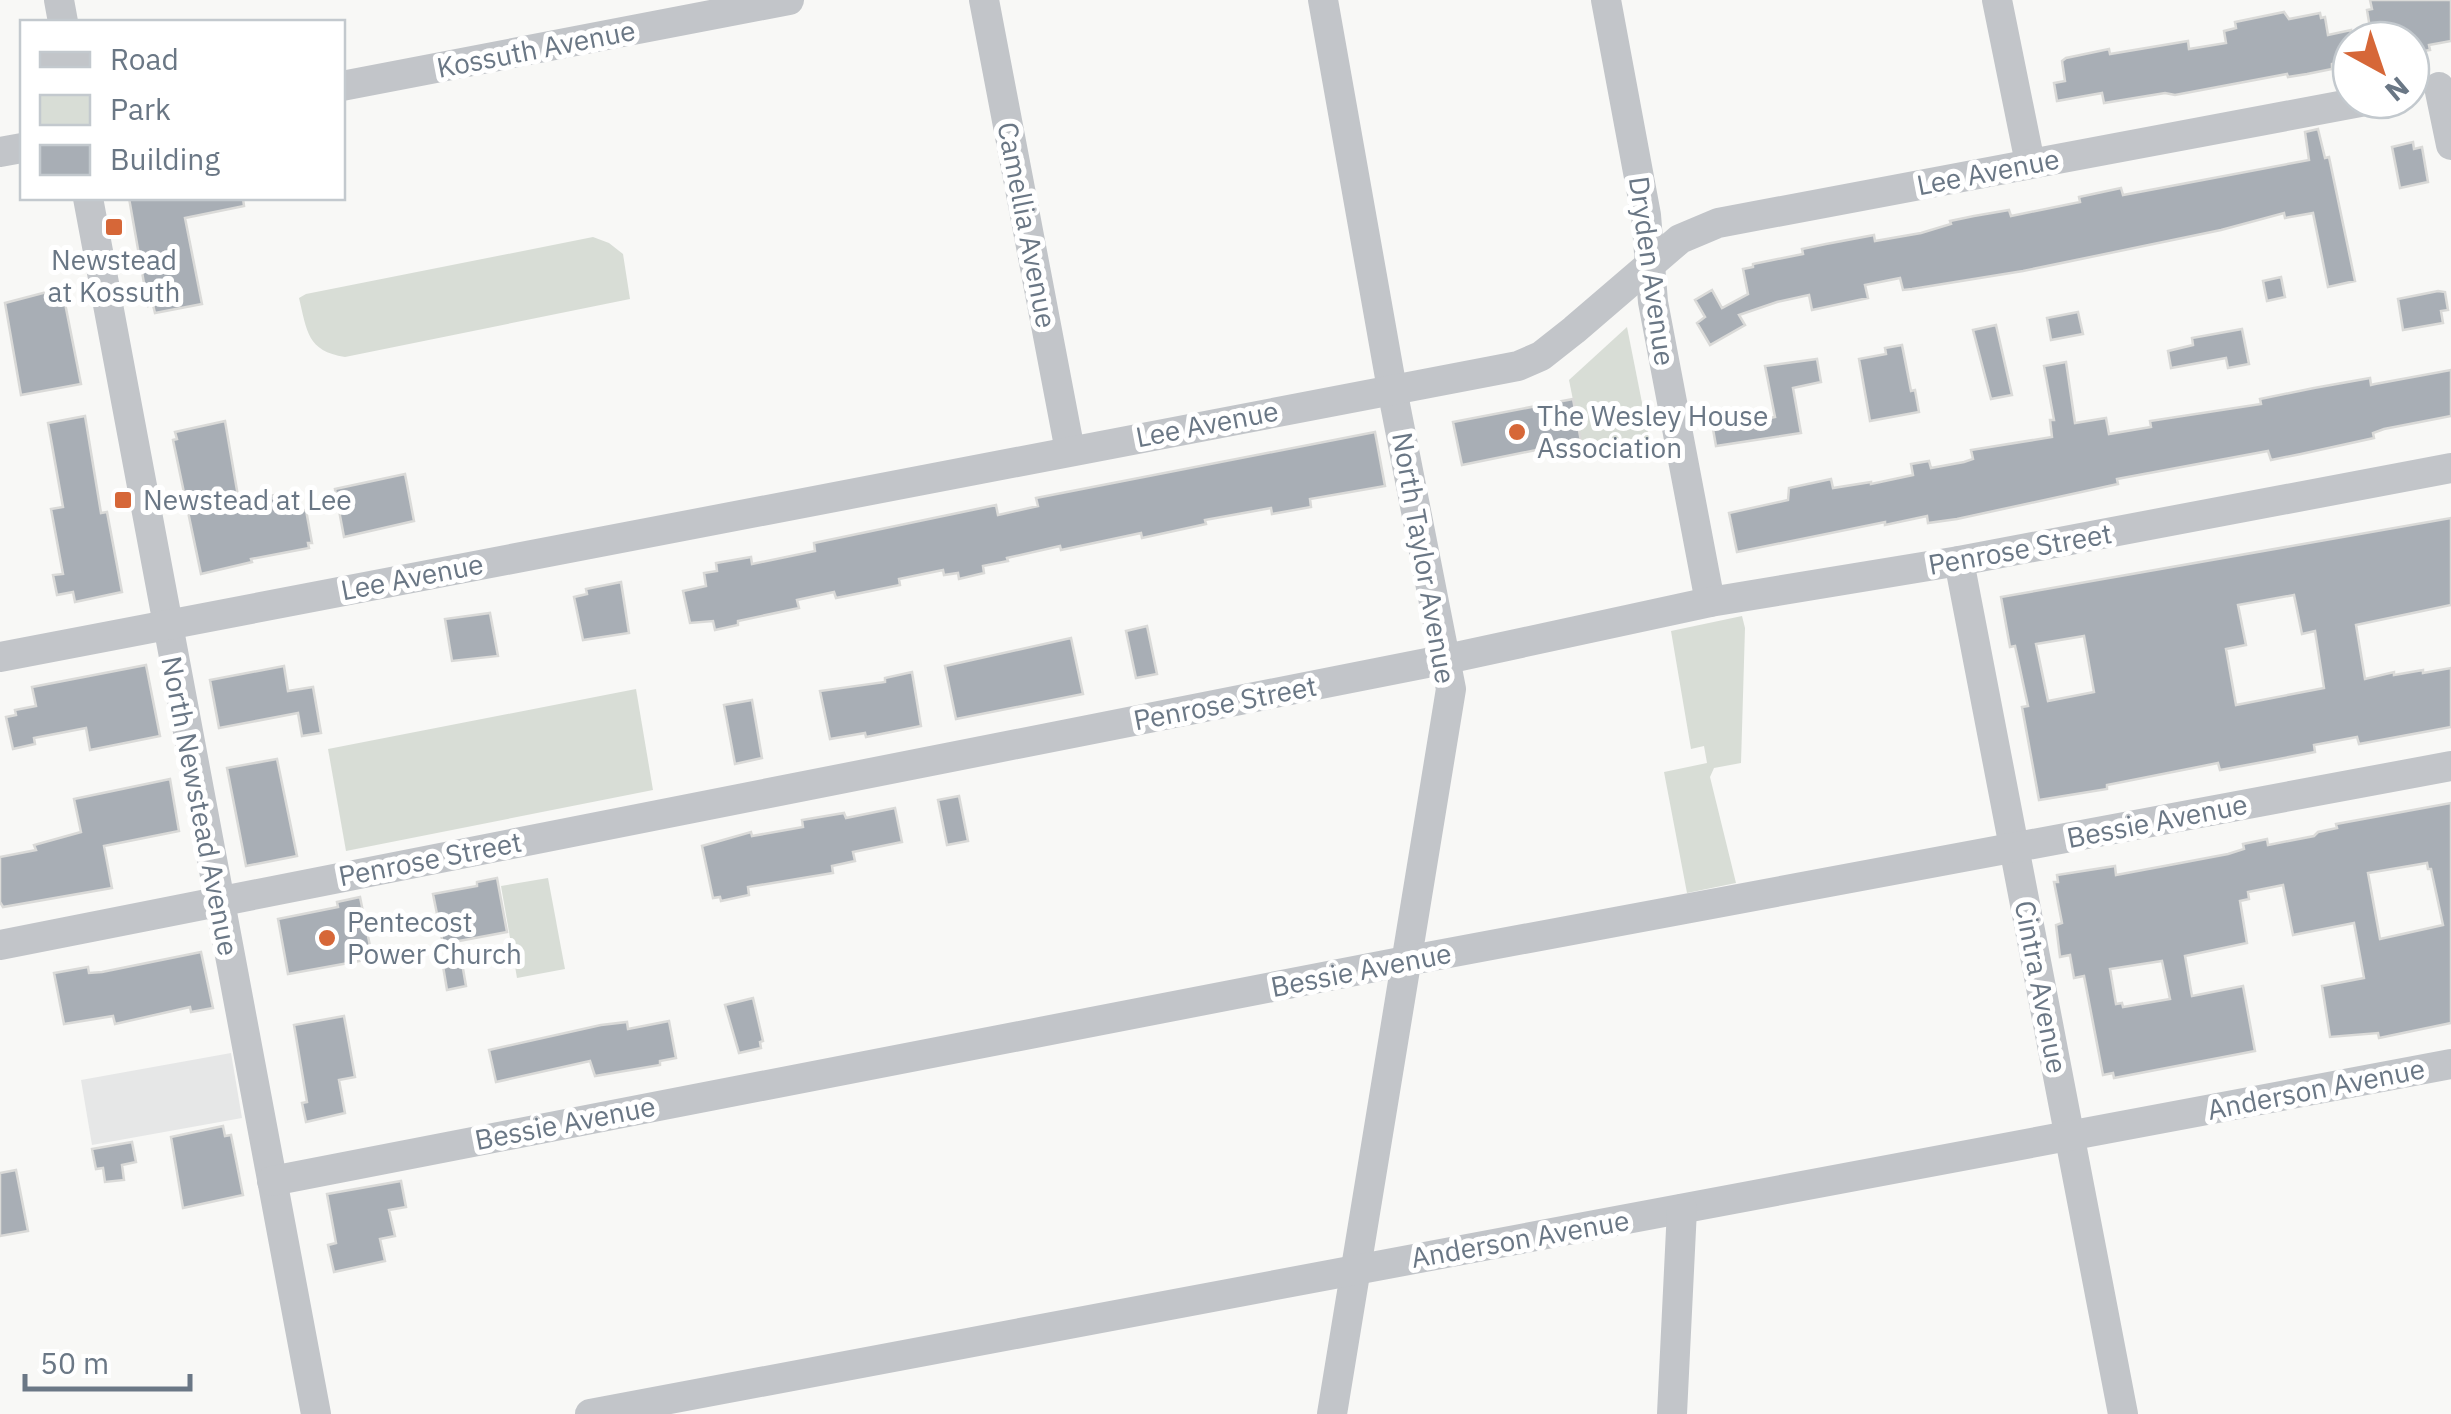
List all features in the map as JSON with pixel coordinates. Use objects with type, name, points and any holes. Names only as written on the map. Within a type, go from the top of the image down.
[{"type":"street","name":"Kossuth Avenue","points":[[345,85],[789,0]]},
{"type":"street","name":"Camellia Avenue","points":[[984,0],[1070,450]]},
{"type":"street","name":"North Taylor Avenue","points":[[1323,0],[1450,690],[1332,1414]]},
{"type":"street","name":"Dryden Avenue","points":[[1606,0],[1646,215],[1653,302],[1710,602]]},
{"type":"street","points":[[1997,0],[2030,164]]},
{"type":"street","points":[[2434,88],[2451,145]]},
{"type":"street","name":"Lee Avenue","points":[[0,657],[1518,366],[1541,356],[1680,239],[1718,223],[2331,108]]},
{"type":"street","name":"North Newstead Avenue","points":[[88,200],[316,1414]]},
{"type":"street","name":"Penrose Street","points":[[0,945],[1446,659],[1710,602],[1959,561],[2451,468]]},
{"type":"street","name":"Cintra Avenue","points":[[1959,561],[2123,1414]]},
{"type":"street","name":"Bessie Avenue","points":[[272,1180],[1406,961],[2451,766]]},
{"type":"street","name":"Anderson Avenue","points":[[590,1414],[2451,1064]]},
{"type":"street","points":[[1672,1414],[1682,1209]]},
{"type":"shaded area","points":[[231,1053],[242,1118],[92,1145],[81,1080]]},
{"type":"green space","points":[[593,237],[623,254],[630,299],[345,357],[323,350],[307,330],[299,298],[306,294]]},
{"type":"green space","points":[[1627,327],[1649,438],[1583,450],[1569,380]]},
{"type":"green space","points":[[1742,616],[1745,628],[1741,763],[1714,768],[1710,777],[1736,883],[1687,893],[1664,772],[1707,763],[1704,746],[1691,749],[1671,631]]},
{"type":"green space","points":[[636,689],[653,790],[346,851],[328,749]]},
{"type":"green space","points":[[548,878],[565,969],[517,978],[501,886]]},
{"type":"building","points":[[2370,0],[2451,0],[2451,41],[2431,45],[2431,20],[2369,20],[2367,10],[2372,9]]},
{"type":"building","points":[[2284,12],[2289,19],[2320,13],[2331,34],[2331,69],[2175,95],[2165,93],[2104,103],[2102,93],[2057,101],[2054,83],[2065,81],[2062,61],[2066,58],[2188,41],[2189,49],[2226,43],[2224,31],[2236,28],[2235,22]]},
{"type":"building","points":[[2318,129],[2325,158],[2329,157],[2355,281],[2328,287],[2313,213],[2285,218],[2284,213],[2023,271],[1903,290],[1900,278],[1865,285],[1868,298],[1812,310],[1809,295],[1777,302],[1739,315],[1745,325],[1710,345],[1697,323],[1705,317],[1695,300],[1712,290],[1722,308],[1748,294],[1743,269],[1753,264],[1803,254],[1802,249],[1826,244],[1874,235],[1875,241],[1921,233],[1974,216],[2009,210],[2011,216],[2080,202],[2079,197],[2121,188],[2123,195],[2309,160],[2305,132]]},
{"type":"building","points":[[2413,142],[2414,149],[2422,147],[2428,182],[2400,188],[2392,147]]},
{"type":"building","points":[[129,200],[243,200],[244,206],[185,218],[202,304],[155,313],[153,305],[148,306]]},
{"type":"building","points":[[2281,277],[2285,297],[2267,301],[2263,281]]},
{"type":"building","points":[[62,288],[81,384],[21,395],[5,303]]},
{"type":"building","points":[[2445,292],[2448,310],[2441,311],[2443,323],[2403,330],[2398,299]]},
{"type":"building","points":[[2078,312],[2083,334],[2051,340],[2047,318]]},
{"type":"building","points":[[1996,325],[2012,395],[1991,399],[1973,330]]},
{"type":"building","points":[[2242,329],[2249,364],[2228,368],[2226,358],[2171,368],[2168,351],[2193,345],[2192,338]]},
{"type":"building","points":[[1902,345],[1919,412],[1870,421],[1859,359],[1886,354],[1885,348]]},
{"type":"building","points":[[1817,359],[1821,382],[1793,388],[1801,433],[1716,446],[1713,429],[1775,417],[1765,366]]},
{"type":"building","points":[[2066,362],[2075,423],[2106,418],[2109,434],[2151,427],[2150,421],[2261,404],[2260,399],[2314,388],[2370,378],[2371,385],[2451,370],[2451,416],[2384,429],[2373,433],[2374,438],[2271,460],[2268,451],[2117,479],[2118,484],[1957,519],[1928,523],[1927,516],[1885,522],[1737,552],[1729,513],[1788,500],[1789,488],[1831,479],[1833,488],[1871,484],[1913,475],[1911,464],[1929,461],[1931,468],[1964,462],[1973,459],[1971,450],[2052,437],[2050,420],[2054,420],[2044,366]]},
{"type":"building","name":"The Wesley House Association","points":[[1573,399],[1581,441],[1462,465],[1453,422]]},
{"type":"building","points":[[85,416],[101,513],[107,512],[122,592],[75,602],[73,592],[57,595],[53,575],[63,574],[51,509],[63,507],[48,423]]},
{"type":"building","points":[[225,421],[239,502],[296,491],[300,511],[306,510],[312,543],[308,543],[309,548],[201,574],[173,440],[177,439],[175,432]]},
{"type":"building","points":[[1375,432],[1385,486],[1310,499],[1311,507],[1272,514],[1271,508],[1205,520],[1206,524],[1142,538],[1141,533],[1061,550],[1060,546],[1007,558],[1008,561],[983,566],[984,573],[959,579],[958,573],[944,575],[943,570],[899,579],[900,585],[836,598],[834,592],[797,600],[799,608],[715,630],[713,621],[690,623],[683,591],[706,586],[704,573],[717,571],[716,563],[751,557],[752,564],[815,551],[814,543],[996,505],[998,515],[1038,506],[1036,498]]},
{"type":"building","points":[[405,474],[414,521],[344,537],[335,489]]},
{"type":"building","points":[[2451,518],[2451,605],[2356,625],[2365,679],[2394,672],[2423,673],[2451,668],[2451,727],[2359,744],[2357,737],[2314,745],[2315,752],[2220,770],[2218,763],[2039,800],[2022,707],[2028,706],[2015,646],[2010,647],[2001,597]],"holes":[[[2294,595],[2302,634],[2315,631],[2324,688],[2236,705],[2226,649],[2246,645],[2238,605]],[[2084,636],[2094,692],[2048,701],[2036,644]]]},
{"type":"building","points":[[621,582],[629,633],[583,640],[574,597],[587,594],[586,589]]},
{"type":"building","points":[[490,613],[498,656],[452,661],[445,619]]},
{"type":"building","points":[[1147,626],[1157,674],[1136,678],[1126,631]]},
{"type":"building","points":[[1071,638],[1083,694],[956,719],[945,666]]},
{"type":"building","points":[[146,665],[160,736],[90,750],[86,728],[34,738],[35,744],[13,749],[6,717],[16,715],[15,710],[36,706],[32,687]]},
{"type":"building","points":[[284,666],[288,691],[313,687],[321,733],[302,736],[298,713],[219,728],[210,680]]},
{"type":"building","points":[[912,672],[921,726],[866,737],[865,733],[830,739],[820,691],[885,682],[885,678]]},
{"type":"building","points":[[752,700],[762,758],[735,764],[724,705]]},
{"type":"building","points":[[277,759],[297,856],[246,866],[227,768]]},
{"type":"building","points":[[170,779],[179,831],[104,846],[112,888],[3,907],[0,857],[36,850],[34,845],[81,832],[74,799]]},
{"type":"building","points":[[959,796],[968,841],[947,845],[938,800]]},
{"type":"building","points":[[2451,803],[2451,1023],[2379,1038],[2378,1033],[2330,1037],[2322,986],[2364,978],[2354,923],[2293,935],[2283,885],[2248,892],[2249,899],[2240,901],[2247,943],[2185,956],[2192,996],[2243,986],[2255,1051],[2114,1078],[2113,1073],[2103,1075],[2084,976],[2074,978],[2070,955],[2060,957],[2056,925],[2062,923],[2054,882],[2058,882],[2057,875],[2115,866],[2116,875],[2228,854],[2244,849],[2243,844],[2267,839],[2268,845],[2314,836],[2337,828],[2336,824]],"holes":[[[2427,863],[2443,925],[2380,939],[2368,873]],[[2162,961],[2170,999],[2123,1007],[2122,1003],[2116,1004],[2110,969]]]},
{"type":"building","points":[[895,808],[902,842],[853,852],[855,861],[832,866],[833,873],[748,887],[749,895],[721,901],[720,897],[713,898],[702,846],[751,832],[752,836],[803,827],[802,820],[844,813],[846,818]]},
{"type":"building","points":[[497,878],[507,932],[443,944],[433,894]]},
{"type":"building","name":"Pentecost Power Church","points":[[360,897],[370,946],[363,947],[365,960],[288,974],[278,919],[338,907],[337,902]]},
{"type":"building","points":[[201,952],[213,1008],[191,1012],[190,1007],[115,1024],[113,1016],[64,1024],[54,973],[88,967],[89,973],[102,972]]},
{"type":"building","points":[[462,963],[466,986],[447,990],[443,966]]},
{"type":"building","points":[[753,998],[763,1041],[761,1048],[739,1053],[725,1005]]},
{"type":"building","points":[[344,1016],[355,1077],[339,1080],[345,1113],[306,1122],[302,1103],[307,1102],[294,1025]]},
{"type":"building","points":[[669,1021],[676,1058],[660,1061],[660,1065],[595,1076],[590,1061],[496,1082],[489,1050],[601,1025],[627,1022],[628,1029]]},
{"type":"building","points":[[223,1126],[225,1136],[231,1135],[243,1195],[183,1208],[171,1137]]},
{"type":"building","points":[[132,1142],[136,1162],[122,1165],[124,1180],[105,1182],[103,1168],[96,1169],[92,1149]]},
{"type":"building","points":[[16,1170],[28,1231],[0,1236],[0,1173]]},
{"type":"building","points":[[401,1181],[406,1207],[389,1210],[395,1236],[380,1239],[385,1261],[334,1272],[328,1245],[336,1243],[327,1194]]},
{"type":"place","name":"Newstead at Kossuth","points":[[114,227]]},
{"type":"place","name":"The Wesley House Association","points":[[1517,432]]},
{"type":"place","name":"Newstead at Lee","points":[[123,500]]},
{"type":"place","name":"Pentecost Power Church","points":[[327,938]]}]
